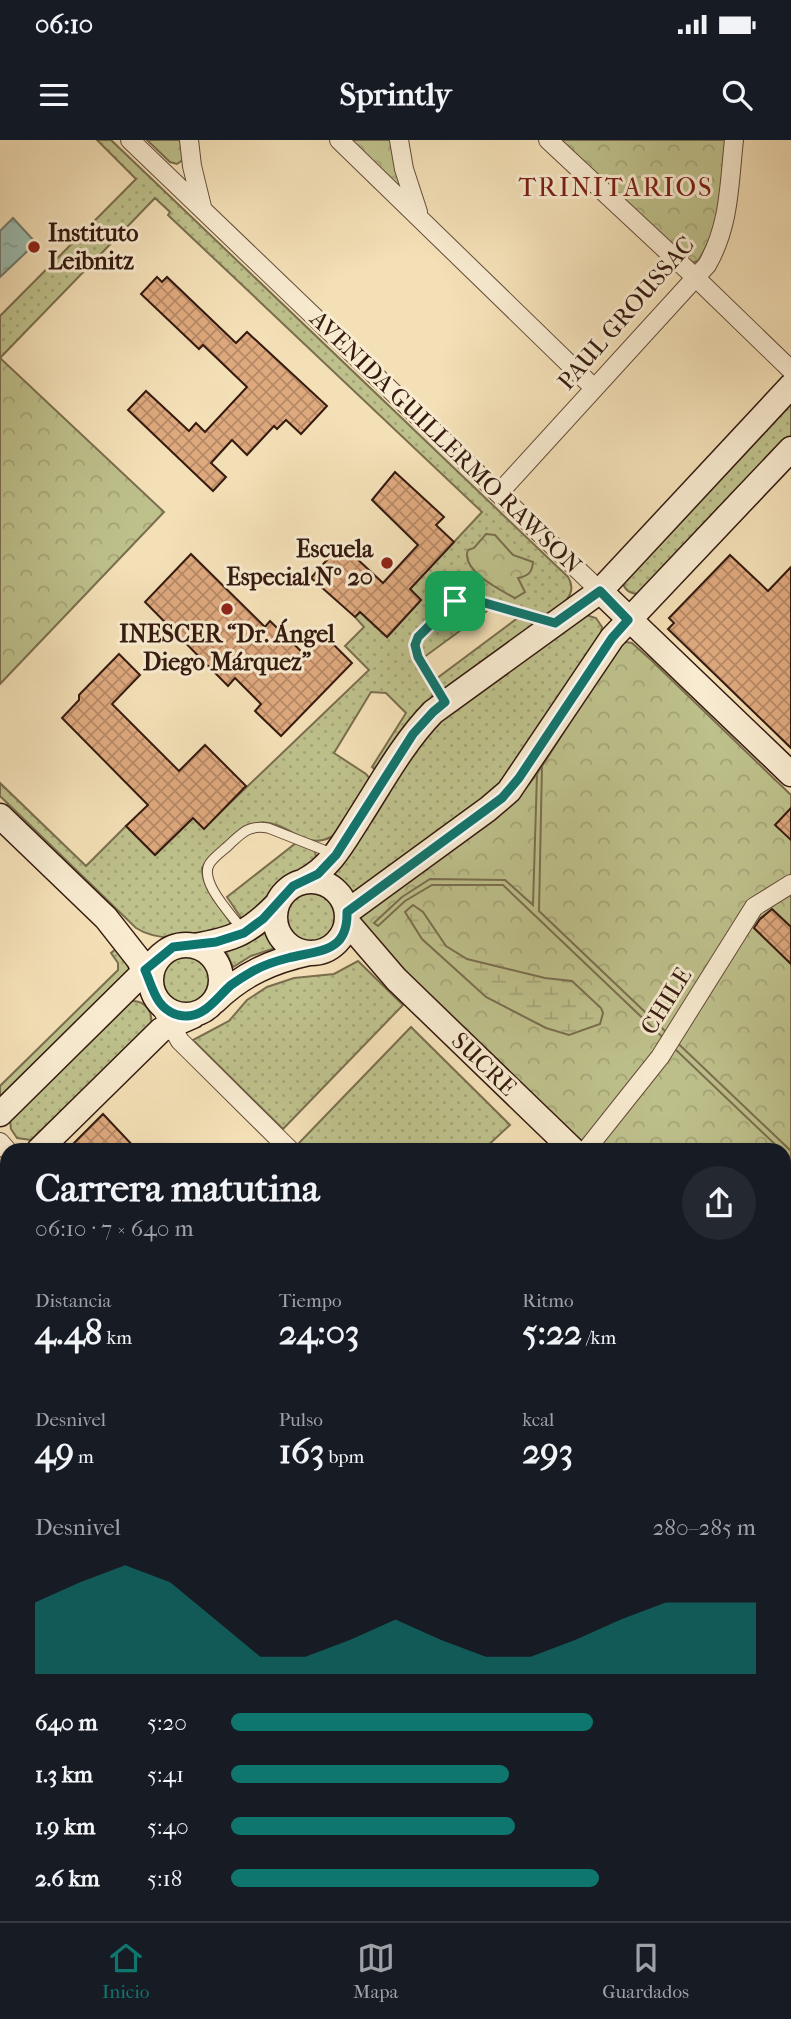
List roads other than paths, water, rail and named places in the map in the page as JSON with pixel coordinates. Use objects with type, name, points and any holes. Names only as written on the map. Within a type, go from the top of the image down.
[{"type":"main road","points":[[0,1114],[164,967],[216,942],[244,933],[277,904],[284,893],[318,874],[336,855],[413,734],[433,712],[600,591],[791,386]]},
{"type":"main road","points":[[347,917],[509,791],[612,638],[791,449]]},
{"type":"main road","name":"AVENIDA GUILLERMO RAWSON","points":[[600,591],[791,774]]},
{"type":"main road","points":[[0,816],[106,918],[164,967]]},
{"type":"main road","points":[[46,1143],[161,1030],[207,1007],[231,985],[254,971],[287,958],[320,950],[344,932],[347,917],[339,894],[323,883],[304,881]]},
{"type":"main road","points":[[277,904],[276,926],[288,945],[298,951],[320,950]]},
{"type":"main road","name":"SUCRE","points":[[347,917],[396,979]]},
{"type":"main road","points":[[106,918],[139,940],[150,944],[164,967],[168,1011],[189,1016],[207,1007],[221,985],[219,968],[209,954],[164,967]]},
{"type":"main road","name":"SUCRE","points":[[320,950],[345,947],[357,950],[396,979],[566,1143]]},
{"type":"street","name":"AVENIDA GUILLERMO RAWSON","points":[[130,140],[600,591]]},
{"type":"street","points":[[189,140],[202,207]]},
{"type":"street","points":[[340,140],[594,388]]},
{"type":"street","points":[[399,140],[404,169],[421,219]]},
{"type":"street","points":[[548,140],[791,370]]},
{"type":"street","name":"PAUL GROUSSAC","points":[[499,493],[707,265],[722,235],[726,217],[734,140]]},
{"type":"street","name":"CHILE","points":[[592,1143],[660,1057],[754,906],[791,884]]},
{"type":"street","points":[[164,967],[170,1026],[207,1070],[279,1143]]},
{"type":"lane","points":[[445,702],[418,657],[415,645],[418,637],[455,601],[471,599],[555,623]]},
{"type":"lane","points":[[244,933],[209,885],[207,871],[211,862],[243,831],[257,826],[268,828],[336,855]]},
{"type":"water","points":[[13,218],[36,243],[0,277],[0,231]]},
{"type":"place","name":"Instituto Leibnitz","points":[[34,247]]},
{"type":"place","name":"Escuela Especial Nº 20","points":[[387,563]]},
{"type":"place","name":"INESCER “Dr. Ángel Diego Márquez”","points":[[227,609]]},
{"type":"district","name":"TRINITARIOS","points":[[616,187]]}]
